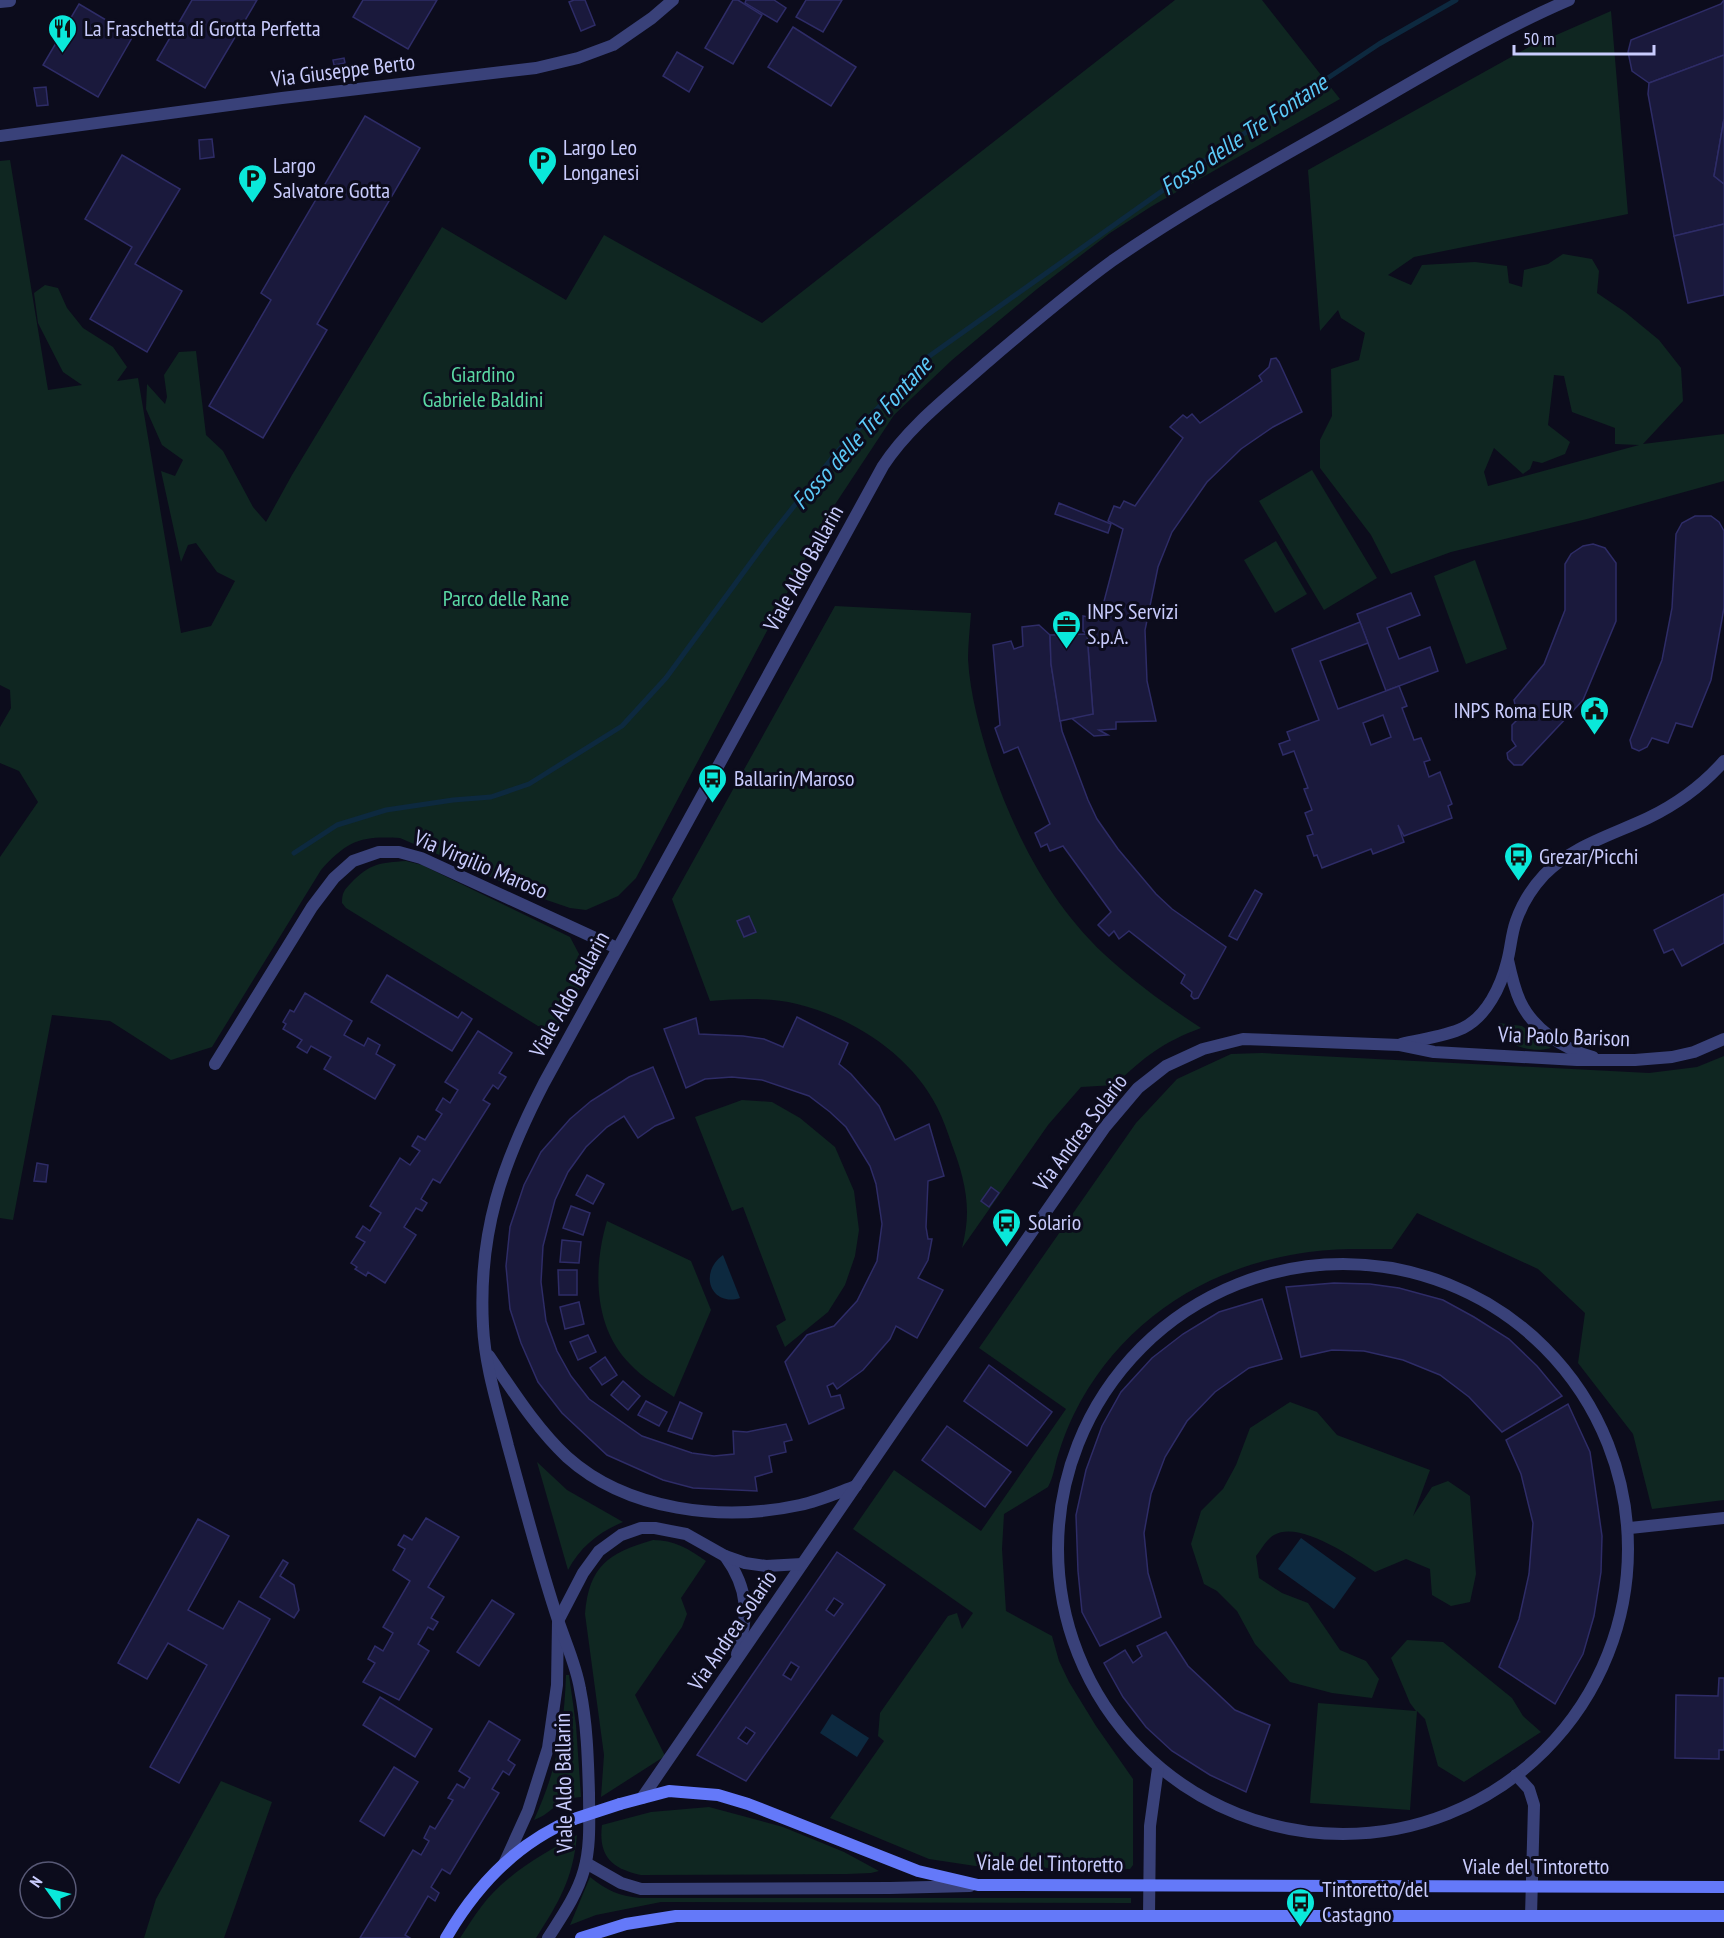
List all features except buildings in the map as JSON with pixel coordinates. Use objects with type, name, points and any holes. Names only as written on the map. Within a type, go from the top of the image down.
[{"type":"main road","name":"Viale del Tintoretto","points":[[446,1938],[474,1897],[504,1864],[539,1837],[574,1819],[620,1804],[675,1791],[718,1795],[748,1804],[918,1871],[978,1885],[1724,1887]]},
{"type":"main road","points":[[581,1938],[626,1924],[676,1916],[1724,1916]]},
{"type":"street","name":"Via Giuseppe Berto","points":[[0,136],[282,98],[536,68],[579,58],[613,45],[652,18],[673,0]]},
{"type":"street","name":"Viale Aldo Ballarin","points":[[548,1938],[574,1896],[586,1863],[589,1834],[584,1709],[574,1662],[558,1622],[501,1418],[485,1350],[482,1301],[488,1235],[500,1181],[528,1114],[883,466],[897,446],[947,397],[1055,306],[1135,246],[1281,156],[1464,52],[1569,0]]},
{"type":"street","points":[[1400,1045],[1443,1034],[1469,1024],[1477,1018],[1491,1000],[1508,960],[1513,930],[1528,894],[1546,872],[1569,854],[1679,801],[1705,781],[1724,761]]},
{"type":"street","name":"Via Virgilio Maroso","points":[[215,1064],[320,896],[346,867],[369,855],[390,852],[422,858],[617,948]]},
{"type":"street","points":[[1508,960],[1520,1000],[1542,1030],[1567,1047],[1601,1059]]},
{"type":"street","name":"Via Andrea Solario","points":[[642,1798],[1105,1127],[1131,1096],[1157,1072],[1203,1049],[1243,1039],[1400,1045]]},
{"type":"street","name":"Via Paolo Barison","points":[[1400,1045],[1434,1052],[1577,1060],[1635,1060],[1672,1057],[1694,1052],[1724,1039]]},
{"type":"street","points":[[1350,1264],[1385,1267],[1420,1274],[1448,1283],[1482,1299],[1536,1337],[1583,1391],[1597,1415],[1613,1452],[1624,1491],[1630,1528],[1630,1568],[1627,1592],[1608,1653],[1588,1694],[1572,1718],[1516,1775],[1468,1802],[1419,1821],[1377,1832],[1332,1835],[1285,1831],[1239,1817],[1192,1793],[1158,1768],[1114,1722],[1095,1692],[1070,1634],[1061,1590],[1058,1546],[1065,1489],[1076,1451],[1093,1415],[1110,1387],[1141,1350],[1161,1331],[1194,1307],[1243,1283],[1283,1271],[1316,1266],[1350,1264]]},
{"type":"street","points":[[485,1350],[543,1431],[567,1457],[586,1472],[610,1486],[642,1499],[714,1512],[748,1512],[798,1506],[856,1485]]},
{"type":"street","points":[[1630,1528],[1724,1518]]},
{"type":"street","name":"Viale Aldo Ballarin","points":[[504,1864],[528,1811],[545,1761],[557,1685],[558,1622],[590,1562],[604,1547],[621,1535],[641,1528],[670,1529],[697,1539],[725,1556],[745,1563],[766,1566],[802,1564]]},
{"type":"street","name":"Viale Aldo Ballarin","points":[[725,1556],[741,1585],[745,1603],[744,1626],[733,1666]]},
{"type":"street","points":[[1149,1916],[1151,1820],[1158,1768]]},
{"type":"street","points":[[1516,1775],[1529,1789],[1534,1805],[1531,1916]]},
{"type":"street","points":[[586,1863],[621,1883],[641,1889],[890,1888],[978,1885]]},
{"type":"green space","name":"Parco delle Rane","points":[[1175,0],[1262,0],[1340,99],[1152,206],[1110,233],[1037,289],[952,360],[894,415],[830,512],[636,878],[618,896],[586,910],[570,908],[532,895],[400,838],[365,839],[348,846],[321,870],[212,1047],[171,1060],[110,1021],[52,1015],[13,1220],[0,1218],[0,857],[38,802],[19,771],[0,763],[0,727],[11,708],[10,690],[0,685],[0,161],[10,160],[48,390],[82,385],[63,372],[38,323],[34,293],[45,285],[58,288],[67,308],[83,328],[113,347],[127,367],[117,381],[138,378],[181,633],[211,626],[235,581],[217,572],[196,543],[188,545],[181,562],[161,471],[175,476],[183,460],[162,445],[146,409],[147,384],[165,404],[167,397],[164,375],[179,352],[196,351],[206,435],[223,451],[253,507],[266,522],[442,227],[566,300],[604,235],[762,323]]},
{"type":"green space","points":[[1611,11],[1628,214],[1414,257],[1388,275],[1411,285],[1422,265],[1475,262],[1507,266],[1509,283],[1522,287],[1524,270],[1548,264],[1563,254],[1592,259],[1599,271],[1597,293],[1659,340],[1681,368],[1683,401],[1643,444],[1724,434],[1724,481],[1587,519],[1451,552],[1391,574],[1371,535],[1320,468],[1320,440],[1332,416],[1331,369],[1359,360],[1365,333],[1341,318],[1338,310],[1320,331],[1308,170],[1529,47]],"holes":[[[1554,375],[1564,376],[1572,412],[1615,428],[1615,444],[1639,445],[1488,486],[1484,472],[1494,448],[1523,474],[1530,469],[1533,461],[1542,463],[1565,454],[1570,442],[1548,425]]]},
{"type":"green space","points":[[1312,470],[1377,578],[1324,610],[1259,501]]},
{"type":"green space","points":[[1276,541],[1307,594],[1275,613],[1244,560]]},
{"type":"green space","points":[[1475,560],[1507,649],[1466,664],[1434,576]]},
{"type":"green space","points":[[835,606],[971,613],[968,659],[979,726],[1000,791],[1036,866],[1050,890],[1084,934],[1104,954],[1151,993],[1201,1028],[1155,1051],[1115,1085],[1081,1087],[1048,1125],[962,1248],[967,1212],[960,1169],[937,1107],[926,1088],[912,1071],[878,1041],[838,1018],[818,1010],[764,999],[710,1001],[672,899]]},
{"type":"green space","points":[[406,861],[422,865],[570,937],[579,954],[584,973],[581,987],[557,1026],[548,1030],[538,1026],[346,908],[342,903],[345,890],[364,871],[376,865]]},
{"type":"green space","points":[[1499,1023],[1522,1026],[1551,1048],[1537,1050],[1523,1048],[1510,1042],[1498,1034],[1496,1027]]},
{"type":"green space","points":[[1262,1053],[1649,1073],[1697,1067],[1724,1056],[1724,1500],[1652,1509],[1633,1434],[1578,1363],[1585,1313],[1538,1269],[1417,1213],[1392,1249],[1340,1249],[1309,1252],[1272,1259],[1236,1270],[1202,1285],[1171,1303],[1142,1325],[1116,1351],[1093,1381],[1074,1414],[1062,1442],[1048,1487],[1004,1514],[1002,1549],[1006,1611],[1052,1636],[1059,1661],[1069,1682],[1133,1779],[1133,1865],[1130,1869],[982,1867],[929,1859],[830,1818],[884,1741],[878,1736],[880,1713],[948,1616],[957,1613],[962,1629],[973,1613],[853,1529],[894,1470],[981,1531],[1066,1409],[979,1348],[1136,1123],[1177,1079],[1231,1054]]},
{"type":"green space","points":[[742,1100],[772,1102],[800,1118],[835,1147],[854,1191],[859,1230],[855,1256],[845,1285],[828,1312],[785,1347],[776,1326],[786,1320],[743,1207],[732,1211],[695,1117]]},
{"type":"green space","points":[[607,1221],[691,1261],[711,1310],[674,1397],[635,1369],[618,1349],[609,1333],[599,1296],[598,1277],[602,1239]]},
{"type":"green space","points":[[1290,1402],[1317,1412],[1337,1435],[1430,1470],[1413,1516],[1432,1487],[1448,1481],[1470,1496],[1476,1574],[1470,1602],[1451,1606],[1432,1595],[1430,1569],[1406,1559],[1375,1572],[1340,1550],[1312,1536],[1298,1532],[1274,1535],[1256,1556],[1259,1578],[1282,1593],[1308,1603],[1340,1650],[1366,1661],[1379,1679],[1372,1698],[1332,1693],[1290,1682],[1255,1644],[1237,1611],[1217,1591],[1204,1584],[1191,1544],[1201,1511],[1223,1489],[1236,1465],[1250,1428]]},
{"type":"green space","points":[[537,1462],[567,1490],[623,1522],[606,1530],[591,1541],[578,1554],[568,1570]]},
{"type":"green space","points":[[653,1540],[681,1546],[706,1561],[681,1598],[687,1614],[682,1627],[635,1695],[665,1756],[601,1797],[604,1755],[585,1614],[587,1598],[596,1573],[613,1556]]},
{"type":"green space","points":[[1407,1640],[1443,1642],[1512,1698],[1523,1716],[1541,1732],[1464,1782],[1438,1766],[1425,1719],[1417,1711],[1410,1810],[1310,1803],[1318,1703],[1416,1711],[1410,1703],[1391,1658]]},
{"type":"green space","points":[[566,1675],[569,1675],[576,1725],[581,1797],[565,1800],[534,1820],[558,1749]]},
{"type":"green space","points":[[221,1781],[272,1802],[224,1938],[144,1938],[156,1899]]},
{"type":"green space","points":[[709,1807],[783,1827],[844,1852],[879,1871],[847,1874],[641,1875],[615,1865],[605,1853],[601,1836],[602,1825],[651,1812]]},
{"type":"green space","points":[[577,1835],[572,1865],[564,1889],[536,1938],[460,1938],[481,1907],[501,1885],[538,1858]]},
{"type":"green space","points":[[590,1877],[613,1892],[640,1898],[1131,1898],[1131,1903],[661,1902],[596,1915],[570,1925]]},
{"type":"water","points":[[723,1255],[740,1298],[722,1298],[711,1287],[711,1271],[715,1262]]},
{"type":"water","points":[[1301,1538],[1356,1578],[1334,1609],[1278,1569]]},
{"type":"water","points":[[832,1714],[869,1738],[857,1757],[820,1733]]},
{"type":"waterway","name":"Fosso delle Tre Fontane","points":[[294,853],[337,825],[386,810],[491,797],[529,784],[622,726],[666,678],[768,539],[836,453],[921,362],[1224,147],[1379,44],[1456,0]]},
{"type":"place","name":"La Fraschetta di Grotta Perfetta","points":[[63,54]]},
{"type":"place","name":"Largo Leo Longanesi","points":[[542,186]]},
{"type":"place","name":"Largo Salvatore Gotta","points":[[252,204]]},
{"type":"place","name":"INPS Servizi S.p.A.","points":[[1066,650]]},
{"type":"place","name":"INPS Roma EUR","points":[[1594,736]]},
{"type":"place","name":"Ballarin/Maroso","points":[[713,804]]},
{"type":"place","name":"Grezar/Picchi","points":[[1518,882]]},
{"type":"place","name":"Solario","points":[[1007,1248]]},
{"type":"place","name":"Tintoretto/del Castagno","points":[[1301,1928]]},
{"type":"park label","name":"Giardino Gabriele Baldini","points":[[483,386]]}]
